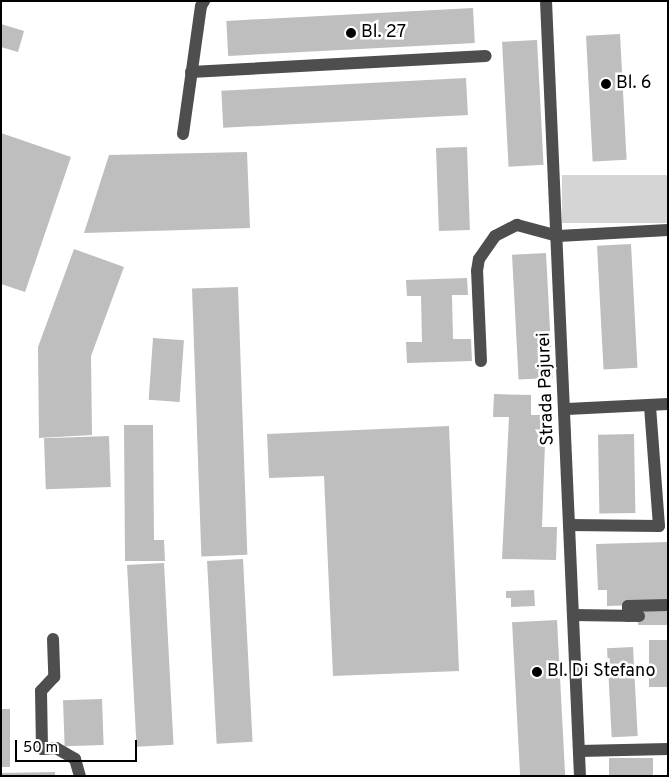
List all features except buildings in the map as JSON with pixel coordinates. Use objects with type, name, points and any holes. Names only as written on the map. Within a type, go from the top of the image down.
[{"type":"street","points":[[183,134],[204,1]]},
{"type":"street","name":"Strada Pajurei","points":[[546,1],[566,409],[572,615],[580,776]]},
{"type":"street","points":[[192,72],[486,56]]},
{"type":"street","points":[[481,361],[477,271],[485,247],[507,228],[517,225],[558,236],[668,230]]},
{"type":"street","points":[[566,409],[668,404]]},
{"type":"street","points":[[569,525],[663,526],[650,405]]},
{"type":"street","points":[[572,615],[633,616],[628,606],[668,605]]},
{"type":"street","points":[[54,638],[54,678],[41,691],[42,749],[56,748],[75,759],[80,776]]},
{"type":"street","points":[[579,752],[668,749]]},
{"type":"shaded area","points":[[562,175],[668,175],[668,223],[562,223]]},
{"type":"place","name":"Bl. 27","points":[[351,33]]},
{"type":"place","name":"Bl. 6","points":[[606,84]]},
{"type":"place","name":"Bl. Di Stefano","points":[[537,672]]}]
